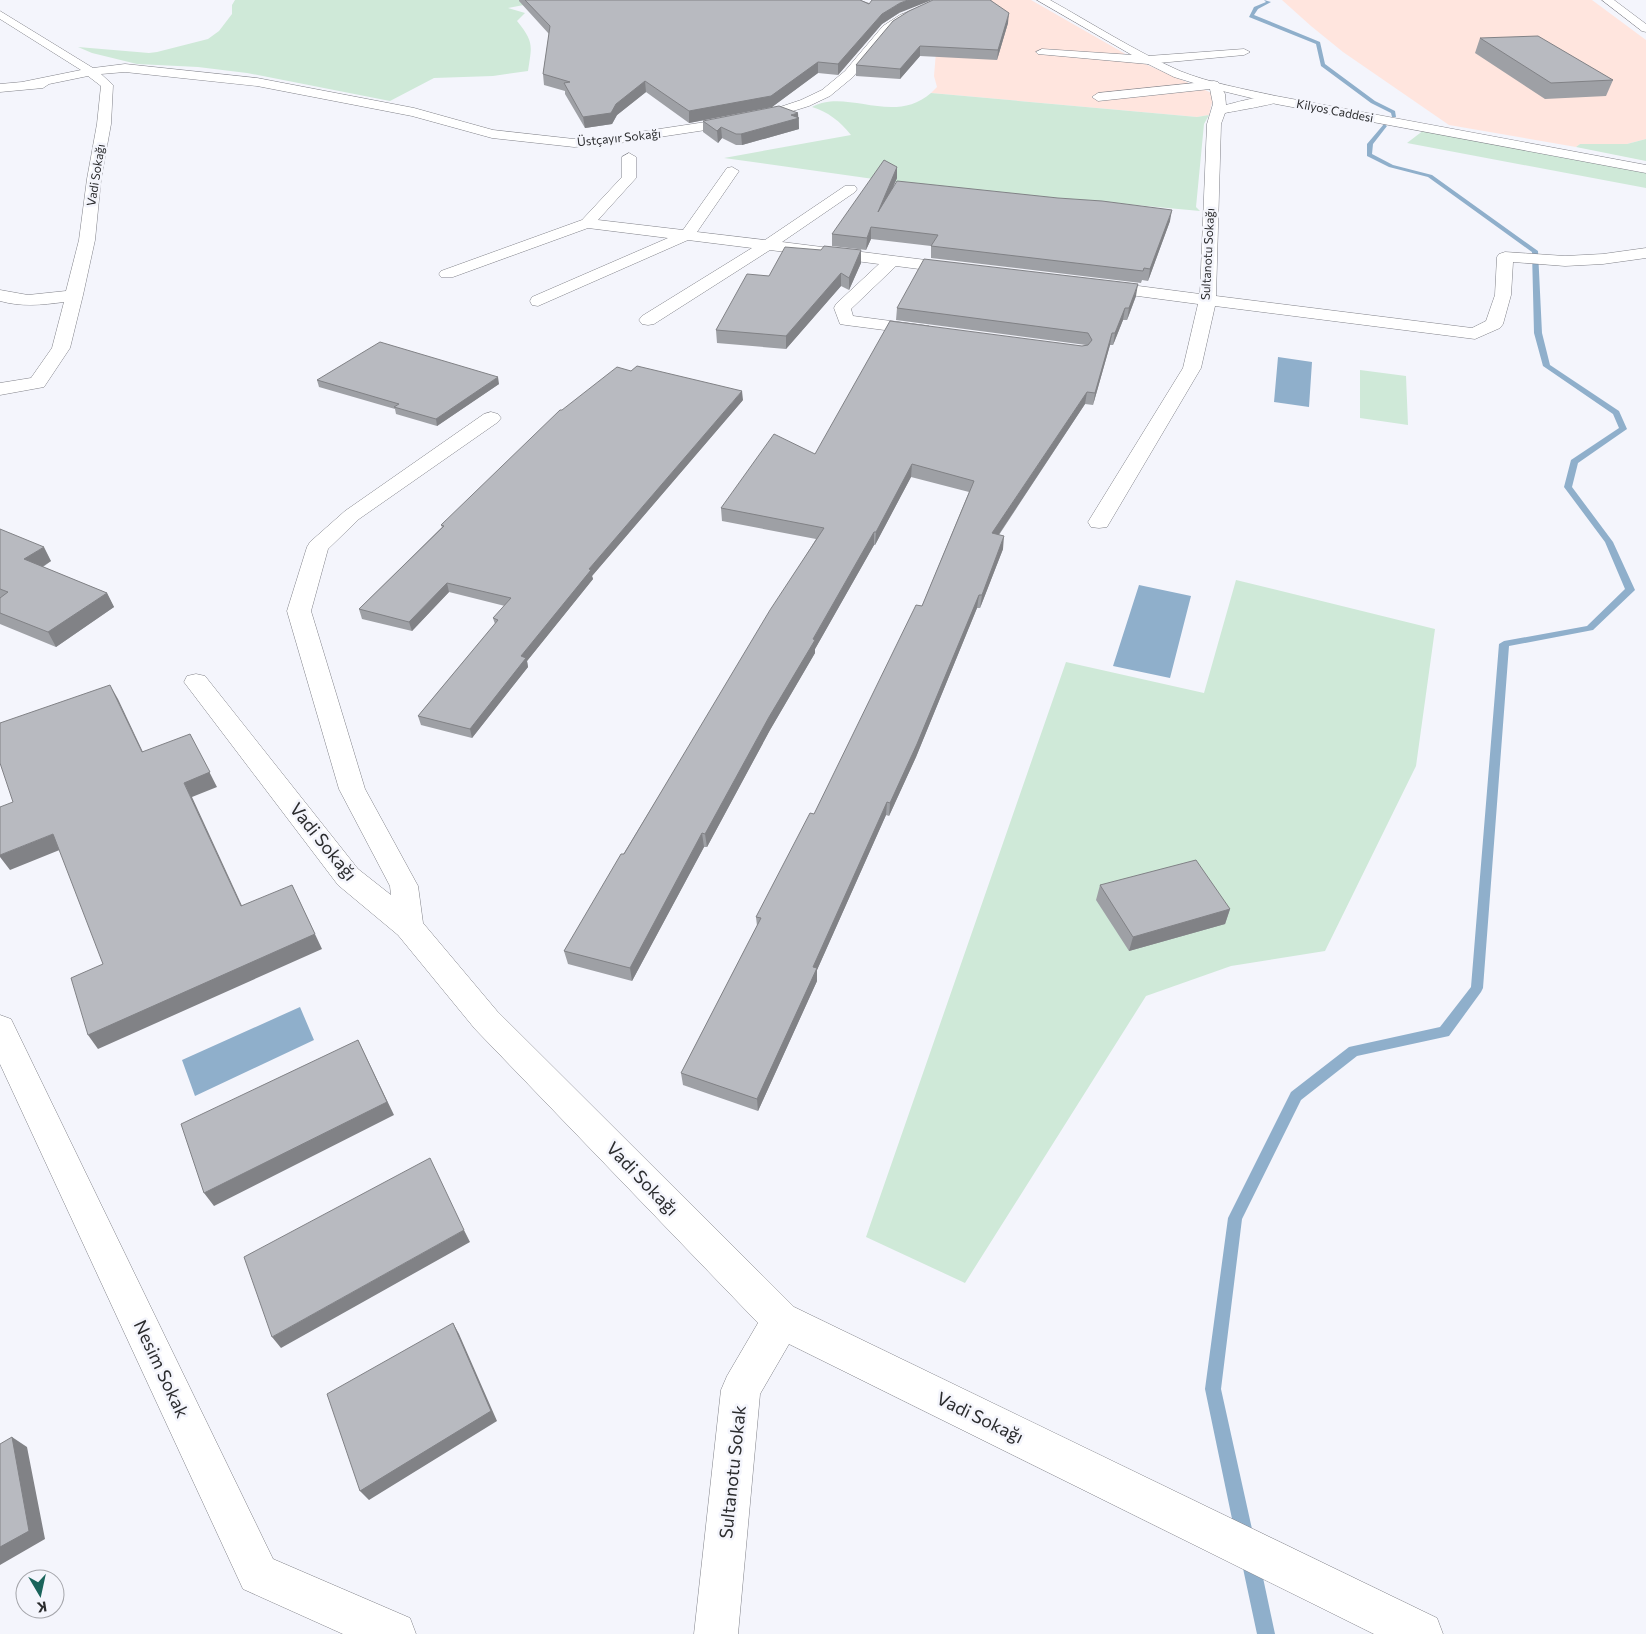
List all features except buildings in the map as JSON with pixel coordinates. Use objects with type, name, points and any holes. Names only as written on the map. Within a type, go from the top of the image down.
[{"type":"street","name":"Üstçayır Sokağı","points":[[0,88],[102,79],[126,68],[257,82],[392,108],[492,134],[574,143],[613,140],[719,124],[780,111],[805,103],[826,94],[849,74],[887,28],[904,17],[946,0]]},
{"type":"street","name":"Kilyos Caddesi","points":[[1042,0],[1148,60],[1178,74],[1214,85],[1276,100],[1646,169]]},
{"type":"street","points":[[1607,0],[1646,29]]},
{"type":"street","points":[[0,14],[102,79]]},
{"type":"street","points":[[1042,52],[1148,60],[1244,52]]},
{"type":"street","name":"Üstçayır Sokağı","points":[[134,82],[197,76]]},
{"type":"street","name":"Vadi Sokağı","points":[[0,389],[37,383],[62,348],[87,240],[94,179],[104,124],[102,79]]},
{"type":"street","points":[[1098,97],[1214,85]]},
{"type":"street","name":"Sultanotu Sokağı","points":[[1099,522],[1192,368],[1208,298],[1214,124],[1220,110],[1218,89],[1214,85]]},
{"type":"street","points":[[1220,110],[1255,102],[1276,100]]},
{"type":"street","points":[[587,223],[629,178],[629,157]]},
{"type":"street","points":[[538,301],[687,235],[732,171]]},
{"type":"street","points":[[648,320],[768,245],[850,189]]},
{"type":"street","points":[[447,274],[587,223],[971,270]]},
{"type":"street","points":[[1089,284],[1474,334],[1494,324],[1503,295],[1505,257],[1552,260],[1603,259],[1646,253]]},
{"type":"street","points":[[892,261],[842,308],[846,320],[943,333]]},
{"type":"street","points":[[0,295],[6,298],[37,300],[74,295]]},
{"type":"street","points":[[409,928],[404,886],[352,789],[299,611],[318,547],[352,515],[491,418]]},
{"type":"street","name":"Vadi Sokağı","points":[[196,682],[348,877],[409,928],[486,1020],[781,1320],[1420,1634]]},
{"type":"street","name":"Nesim Sokak","points":[[0,1029],[258,1574],[394,1634]]},
{"type":"street","name":"Sultanotu Sokak","points":[[716,1634],[741,1390],[781,1320]]},
{"type":"shaded area","points":[[964,0],[1031,0],[1136,60],[1214,94],[1209,115],[1197,117],[931,93],[937,87],[934,76],[937,40]]},
{"type":"shaded area","points":[[1282,0],[1592,0],[1646,40],[1646,139],[1627,144],[1580,144],[1576,147],[1449,125],[1343,52]]},
{"type":"green space","points":[[235,0],[550,0],[508,8],[525,13],[517,21],[529,39],[531,49],[528,71],[493,76],[434,78],[390,101],[247,73],[198,67],[137,64],[92,53],[78,47],[149,53],[208,39],[219,31],[232,14],[232,5]]},
{"type":"green space","points":[[931,93],[1197,117],[1209,115],[1204,124],[1196,207],[1200,211],[909,184],[724,158],[851,135],[843,125],[812,107],[826,102],[840,101],[886,107],[901,106],[916,102]]},
{"type":"green space","points":[[1424,130],[1646,173],[1646,188],[1407,143]]},
{"type":"green space","points":[[1646,139],[1646,161],[1576,147],[1580,144],[1627,144]]},
{"type":"green space","points":[[1360,370],[1406,376],[1408,425],[1360,418]]},
{"type":"green space","points":[[1236,580],[1435,629],[1416,766],[1325,951],[1231,966],[1146,996],[965,1283],[866,1237],[1066,662],[1204,693]]},
{"type":"water","points":[[1278,357],[1312,362],[1309,407],[1274,402]]},
{"type":"water","points":[[1139,585],[1191,596],[1170,678],[1113,666]]},
{"type":"water","points":[[300,1007],[314,1040],[195,1096],[182,1060]]},
{"type":"waterway","points":[[1266,0],[1269,2],[1256,8],[1251,16],[1318,43],[1323,65],[1373,102],[1393,112],[1394,116]]},
{"type":"waterway","points":[[1245,1538],[1213,1389],[1235,1218],[1296,1096],[1354,1051],[1444,1032],[1477,988],[1504,644],[1590,628],[1630,590],[1609,542],[1568,487],[1574,462],[1623,429],[1616,413],[1547,366],[1538,333],[1535,251],[1430,176],[1391,166],[1369,155],[1370,144],[1384,126]]},
{"type":"waterway","points":[[1250,1559],[1266,1634]]}]
